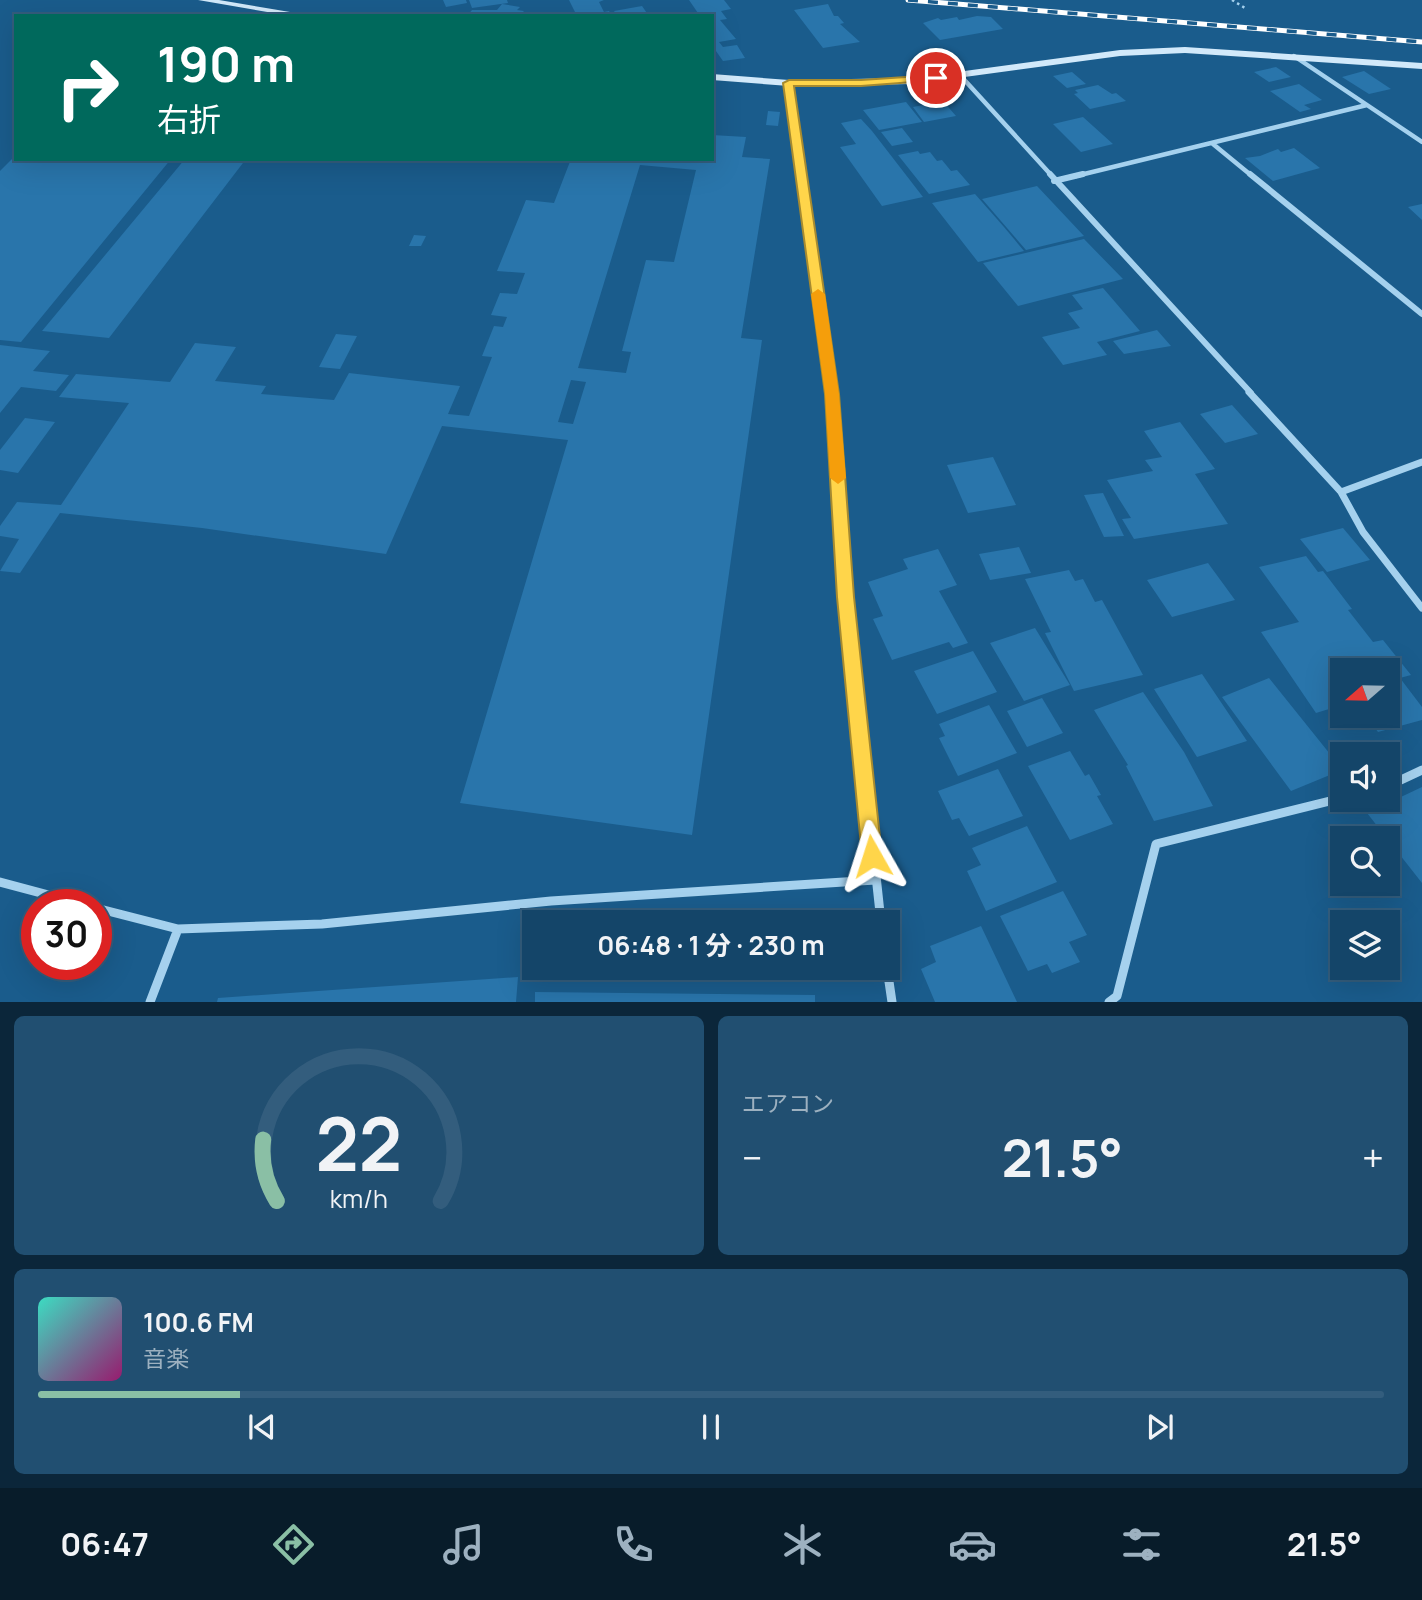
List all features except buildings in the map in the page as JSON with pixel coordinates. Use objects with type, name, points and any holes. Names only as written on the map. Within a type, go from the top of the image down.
[{"type":"street","points":[[202,0],[299,14]]},
{"type":"street","points":[[260,7],[268,0]]},
{"type":"street","points":[[714,77],[789,83],[913,81],[1120,53],[1185,50],[1422,66]]},
{"type":"street","points":[[1293,56],[1422,142]]},
{"type":"street","points":[[959,75],[1341,492],[1363,532],[1422,608]]},
{"type":"street","points":[[789,83],[832,394],[846,597],[879,910]]},
{"type":"street","points":[[1054,181],[1367,105]]},
{"type":"street","points":[[1213,144],[1422,314]]},
{"type":"street","points":[[1341,492],[1422,462]]},
{"type":"street","points":[[1400,780],[1422,770]]},
{"type":"street","points":[[1109,1002],[1117,996],[1156,844],[1330,801]]},
{"type":"street","points":[[112,912],[178,929],[322,924],[551,901],[875,880]]},
{"type":"street","points":[[0,882],[26,889]]},
{"type":"street","points":[[150,1002],[178,929]]},
{"type":"street","points":[[889,980],[892,1002]]},
{"type":"path","points":[[1233,0],[1245,8]]},
{"type":"railway","points":[[908,0],[1422,42]]},
{"type":"slow traffic","points":[[818,294],[832,394],[838,478]]},
{"type":"route","points":[[872,856],[846,597],[832,394],[789,83],[861,83],[936,78]]}]
